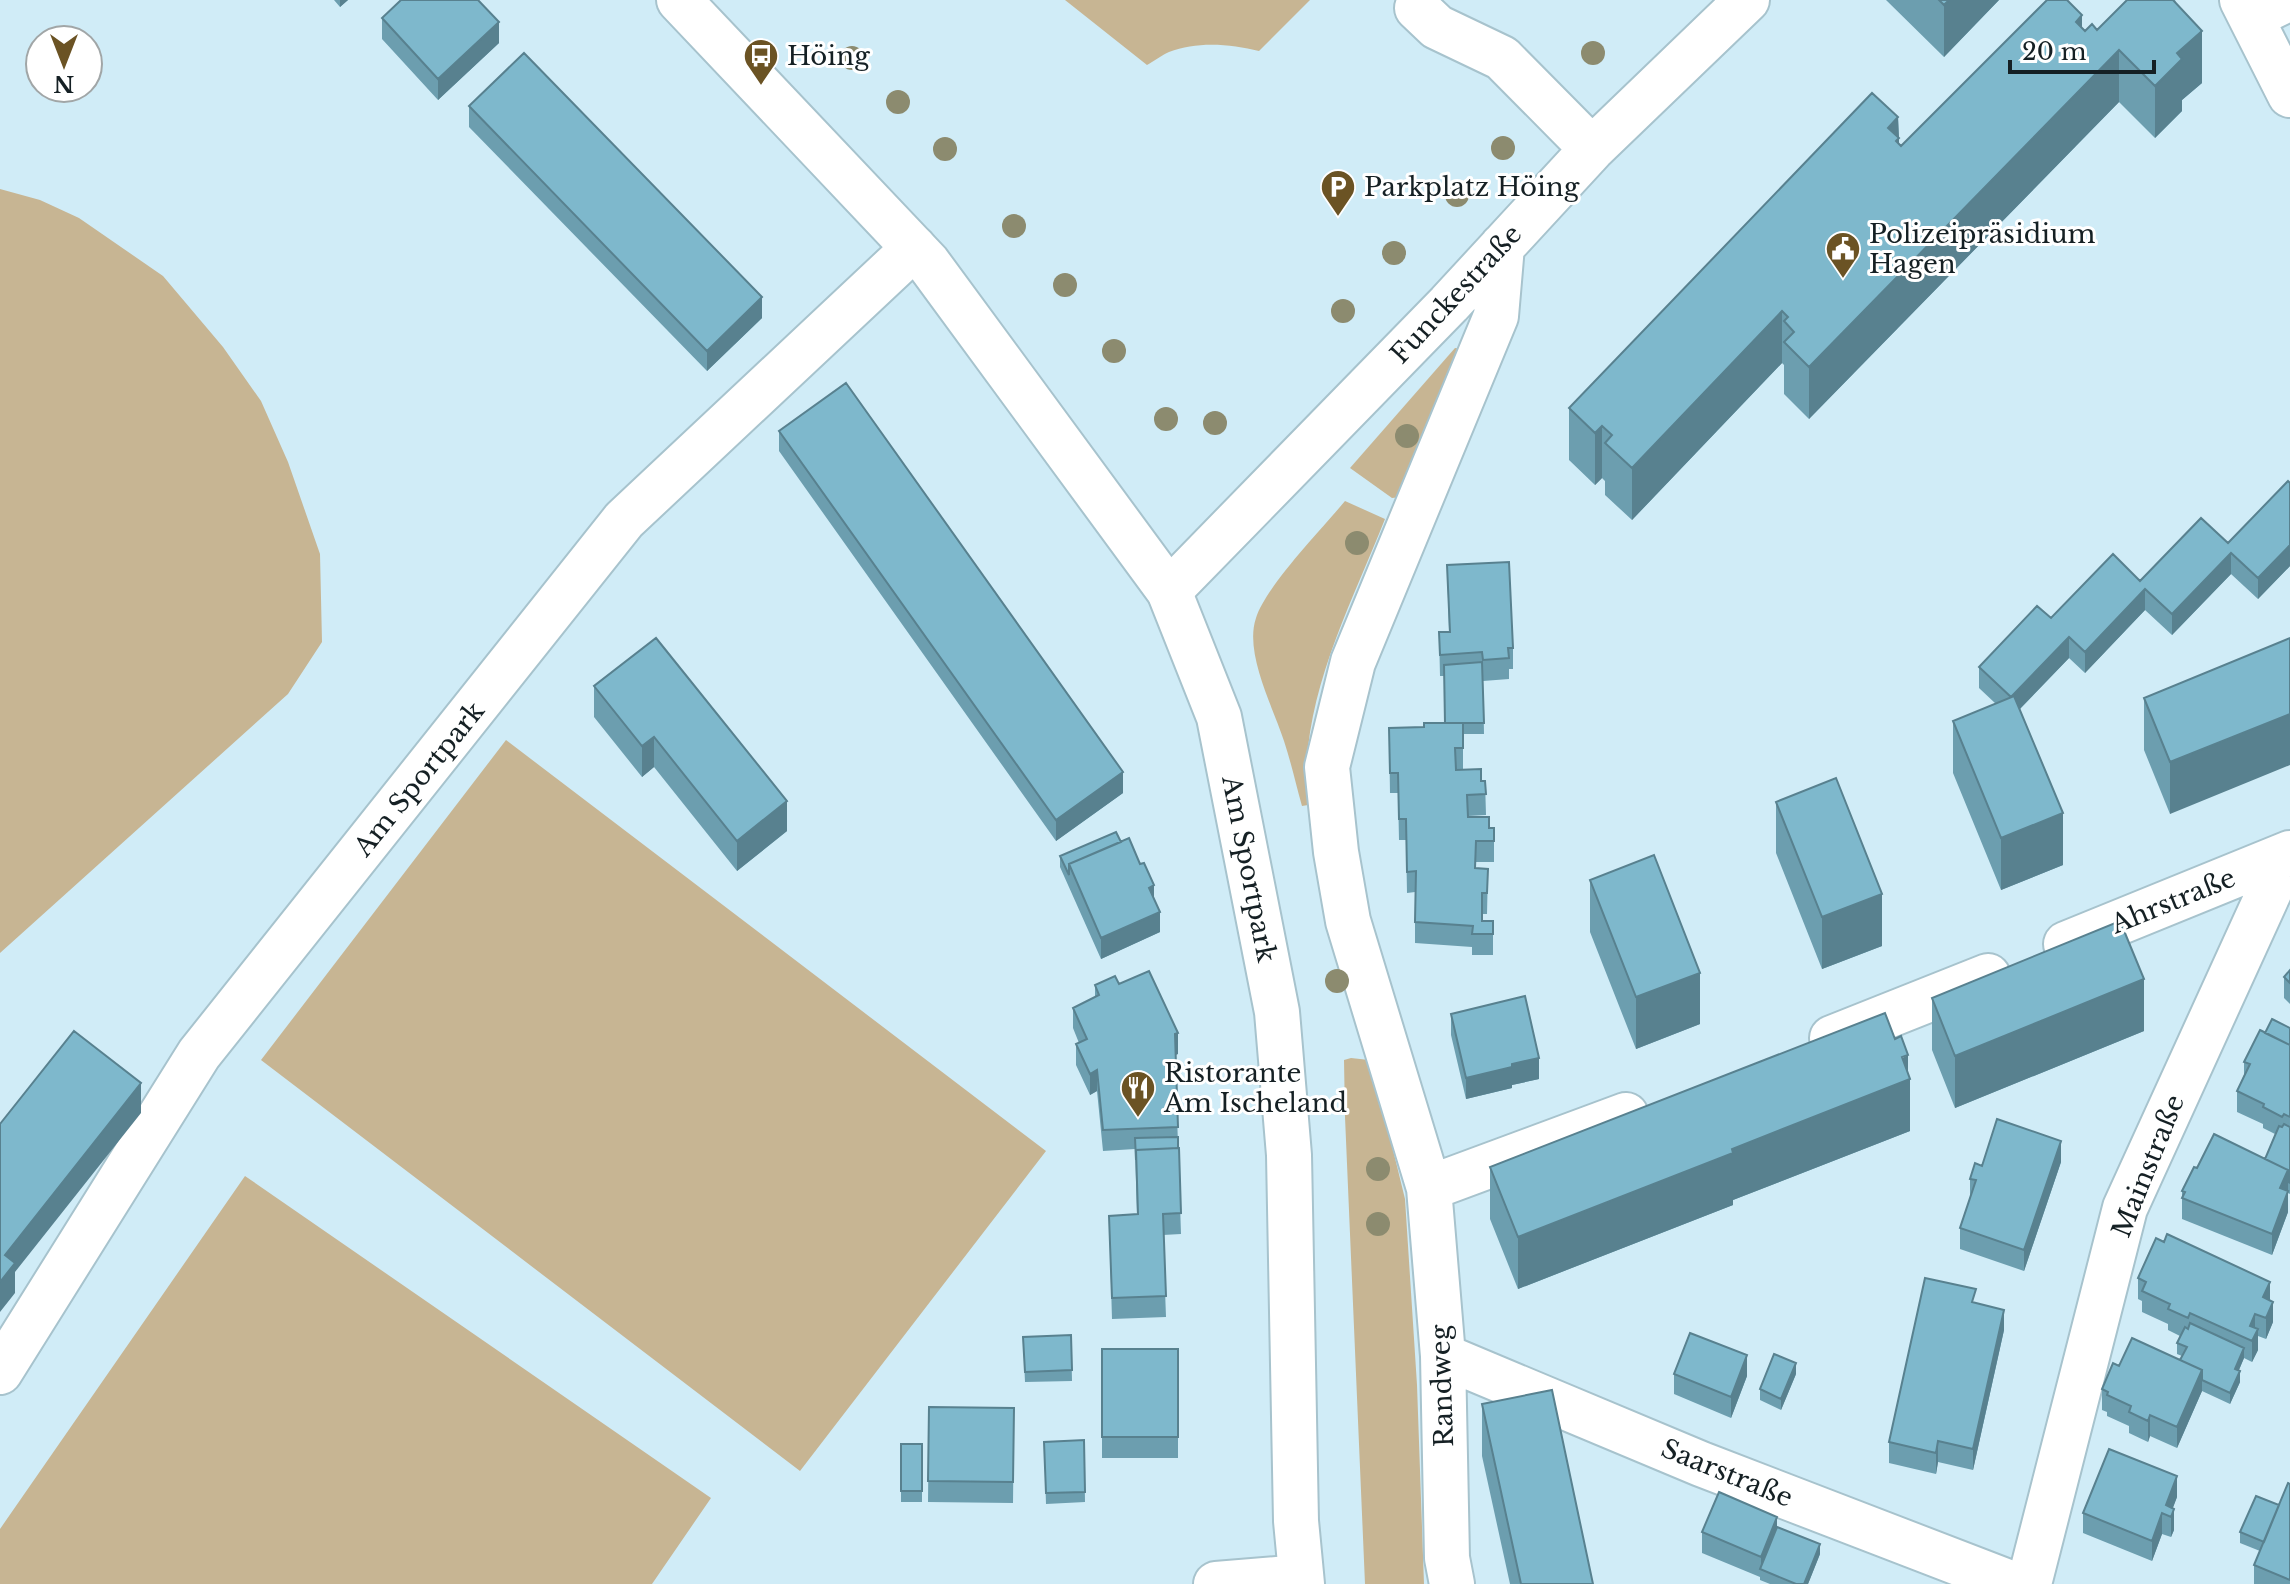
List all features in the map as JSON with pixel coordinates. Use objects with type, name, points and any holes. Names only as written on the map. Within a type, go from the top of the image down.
[{"type":"street","name":"Am Sportpark","points":[[679,0],[928,263],[1169,591],[1219,717],[1277,1012],[1289,1155],[1296,1521],[1301,1580]]},
{"type":"street","name":"Funckestraße","points":[[1169,591],[1449,304],[1592,149],[1747,0]]},
{"type":"street","points":[[2259,6],[2290,95]]},
{"type":"street","points":[[1417,8],[1437,27],[1502,58],[1592,149]]},
{"type":"street","points":[[1502,246],[1496,316],[1353,662],[1327,767],[1336,852],[1348,921],[1429,1188],[1662,1101]]},
{"type":"street","name":"Am Sportpark","points":[[0,1372],[199,1054],[615,532],[914,248]]},
{"type":"street","name":"Ahrstraße","points":[[1793,1053],[2288,854]]},
{"type":"street","name":"Mainstraße","points":[[2029,1584],[2125,1208],[2288,854]]},
{"type":"street","name":"Randweg","points":[[1429,1188],[1443,1356],[1447,1558],[1452,1584]]},
{"type":"street","name":"Saarstraße","points":[[1443,1356],[1701,1464],[2013,1584]]},
{"type":"street","points":[[1216,1584],[1301,1580]]},
{"type":"shaded area","points":[[1065,0],[1310,0],[1259,51],[1226,45],[1191,46],[1169,52],[1147,65]]},
{"type":"shaded area","points":[[0,189],[40,200],[79,218],[163,276],[223,347],[261,401],[288,462],[320,554],[322,642],[288,694],[0,953]]},
{"type":"shaded area","points":[[1455,348],[1464,349],[1401,497],[1392,498],[1350,468]]},
{"type":"shaded area","points":[[1345,501],[1385,519],[1342,623],[1318,695],[1310,731],[1308,805],[1302,806],[1287,749],[1261,680],[1253,632],[1256,618],[1271,590]]},
{"type":"shaded area","points":[[506,740],[1046,1151],[800,1471],[261,1060]]},
{"type":"shaded area","points":[[1344,1060],[1369,1060],[1405,1199],[1417,1385],[1424,1584],[1365,1584],[1345,1117]]},
{"type":"shaded area","points":[[245,1176],[711,1498],[652,1584],[0,1584],[0,1529]]},
{"type":"building","points":[[401,0],[478,0],[499,22],[438,79],[382,18]]},
{"type":"building","points":[[2047,0],[2067,0],[2082,15],[2076,22],[2085,31],[2092,24],[2097,30],[2127,0],[2173,0],[2202,31],[2177,53],[2182,59],[2155,86],[2119,50],[1809,367],[1784,342],[1794,332],[1784,321],[1788,317],[1782,311],[1632,468],[1605,443],[1612,435],[1602,426],[1595,433],[1569,408],[1872,93],[1898,117],[1888,128],[1899,138],[1896,141],[1901,146]]},
{"type":"building","points":[[524,53],[762,297],[707,351],[469,106]]},
{"type":"building","points":[[846,383],[1123,772],[1056,820],[779,431]]},
{"type":"building","points":[[2288,481],[2290,545],[2258,578],[2231,553],[2172,614],[2145,589],[2085,652],[2069,637],[2011,697],[1979,667],[2037,606],[2051,618],[2113,554],[2140,581],[2201,518],[2228,543]]},
{"type":"building","points":[[1509,562],[1513,648],[1508,648],[1509,658],[1483,660],[1482,652],[1440,655],[1439,632],[1450,632],[1447,565]]},
{"type":"building","points":[[656,638],[787,801],[737,841],[654,737],[642,746],[594,686]]},
{"type":"building","points":[[2290,638],[2290,714],[2170,762],[2144,698]]},
{"type":"building","points":[[1482,662],[1484,723],[1445,723],[1444,665]]},
{"type":"building","points":[[2014,696],[2063,813],[2001,838],[1953,721]]},
{"type":"building","points":[[1424,723],[1463,723],[1463,748],[1455,748],[1456,770],[1481,769],[1481,781],[1485,781],[1486,794],[1467,795],[1468,817],[1489,817],[1489,828],[1494,828],[1494,841],[1476,841],[1475,868],[1488,869],[1487,893],[1482,893],[1482,921],[1493,921],[1493,934],[1472,934],[1473,926],[1415,922],[1416,871],[1407,872],[1406,819],[1399,819],[1398,773],[1390,773],[1389,728],[1424,727]]},
{"type":"building","points":[[1836,778],[1882,894],[1822,917],[1776,802]]},
{"type":"building","points":[[1116,832],[1121,842],[1069,864],[1069,875],[1060,856]]},
{"type":"building","points":[[1129,838],[1140,864],[1144,863],[1154,885],[1149,888],[1160,912],[1101,938],[1069,864]]},
{"type":"building","points":[[1654,855],[1700,973],[1636,997],[1590,880]]},
{"type":"building","points":[[2120,921],[2144,979],[1955,1056],[1932,998]]},
{"type":"building","points":[[1149,971],[1178,1033],[1175,1034],[1178,1127],[1103,1130],[1097,1070],[1090,1074],[1076,1044],[1087,1039],[1073,1008],[1099,995],[1095,985],[1115,976],[1119,984]]},
{"type":"building","points":[[1525,996],[1539,1058],[1466,1078],[1451,1014]]},
{"type":"building","points":[[1885,1013],[1895,1039],[1901,1036],[1908,1055],[1902,1057],[1910,1079],[1732,1149],[1733,1153],[1518,1237],[1490,1167]]},
{"type":"building","points":[[2272,1019],[2290,1028],[2290,1045],[2265,1033]]},
{"type":"building","points":[[2260,1030],[2290,1045],[2290,1117],[2284,1114],[2282,1117],[2237,1091],[2250,1064],[2244,1062]]},
{"type":"building","points":[[74,1031],[141,1083],[5,1255],[15,1263],[0,1282],[0,1124]]},
{"type":"building","points":[[1997,1119],[2061,1141],[2024,1250],[1960,1228],[1976,1180],[1970,1179],[1975,1163],[1982,1166]]},
{"type":"building","points":[[2284,1124],[2290,1127],[2290,1183],[2288,1170],[2265,1159],[2279,1126]]},
{"type":"building","points":[[2214,1134],[2288,1170],[2280,1188],[2288,1191],[2272,1234],[2182,1198],[2185,1192],[2182,1191],[2194,1167],[2197,1168]]},
{"type":"building","points":[[1178,1137],[1178,1148],[1136,1150],[1136,1160],[1135,1138]]},
{"type":"building","points":[[1179,1148],[1181,1213],[1163,1214],[1166,1296],[1112,1298],[1109,1216],[1138,1214],[1136,1150]]},
{"type":"building","points":[[2167,1234],[2270,1282],[2263,1297],[2273,1302],[2266,1318],[2255,1314],[2250,1326],[2258,1329],[2252,1341],[2190,1313],[2188,1318],[2168,1309],[2170,1304],[2142,1291],[2146,1282],[2138,1278],[2156,1238],[2164,1242]]},
{"type":"building","points":[[1925,1278],[1976,1289],[1972,1302],[2004,1310],[1973,1449],[1938,1441],[1936,1453],[1889,1442]]},
{"type":"building","points":[[2190,1323],[2244,1348],[2235,1369],[2240,1371],[2230,1393],[2202,1380],[2202,1370],[2180,1360],[2187,1347],[2177,1343]]},
{"type":"building","points":[[1690,1333],[1747,1355],[1731,1397],[1674,1374]]},
{"type":"building","points":[[1071,1335],[1072,1370],[1025,1372],[1023,1337]]},
{"type":"building","points":[[2132,1338],[2202,1370],[2177,1427],[2150,1415],[2148,1421],[2129,1412],[2131,1406],[2107,1395],[2108,1392],[2102,1389],[2113,1363],[2119,1366]]},
{"type":"building","points":[[1102,1349],[1178,1349],[1178,1437],[1102,1437]]},
{"type":"building","points":[[1774,1354],[1796,1363],[1781,1399],[1760,1389]]},
{"type":"building","points":[[1552,1390],[1593,1584],[1521,1584],[1482,1404]]},
{"type":"building","points":[[929,1407],[1014,1408],[1013,1482],[928,1481]]},
{"type":"building","points":[[1084,1440],[1085,1492],[1046,1493],[1044,1442]]},
{"type":"building","points":[[901,1444],[922,1444],[922,1491],[901,1491]]},
{"type":"building","points":[[2109,1449],[2177,1476],[2166,1505],[2174,1509],[2171,1517],[2162,1513],[2152,1541],[2083,1513]]},
{"type":"building","points":[[2290,1484],[2290,1580],[2254,1565]]},
{"type":"building","points":[[1719,1492],[1777,1517],[1761,1557],[1702,1532]]},
{"type":"building","points":[[2256,1496],[2279,1505],[2264,1542],[2240,1532]]},
{"type":"building","points":[[1777,1527],[1820,1544],[1804,1584],[1796,1584],[1760,1569]]},
{"type":"place","name":"Höing","points":[[761,87]]},
{"type":"place","name":"Parkplatz Höing","points":[[1338,218]]},
{"type":"place","name":"Polizeipräsidium Hagen","points":[[1843,280]]},
{"type":"place","name":"Ristorante Am Ischeland","points":[[1138,1119]]}]
